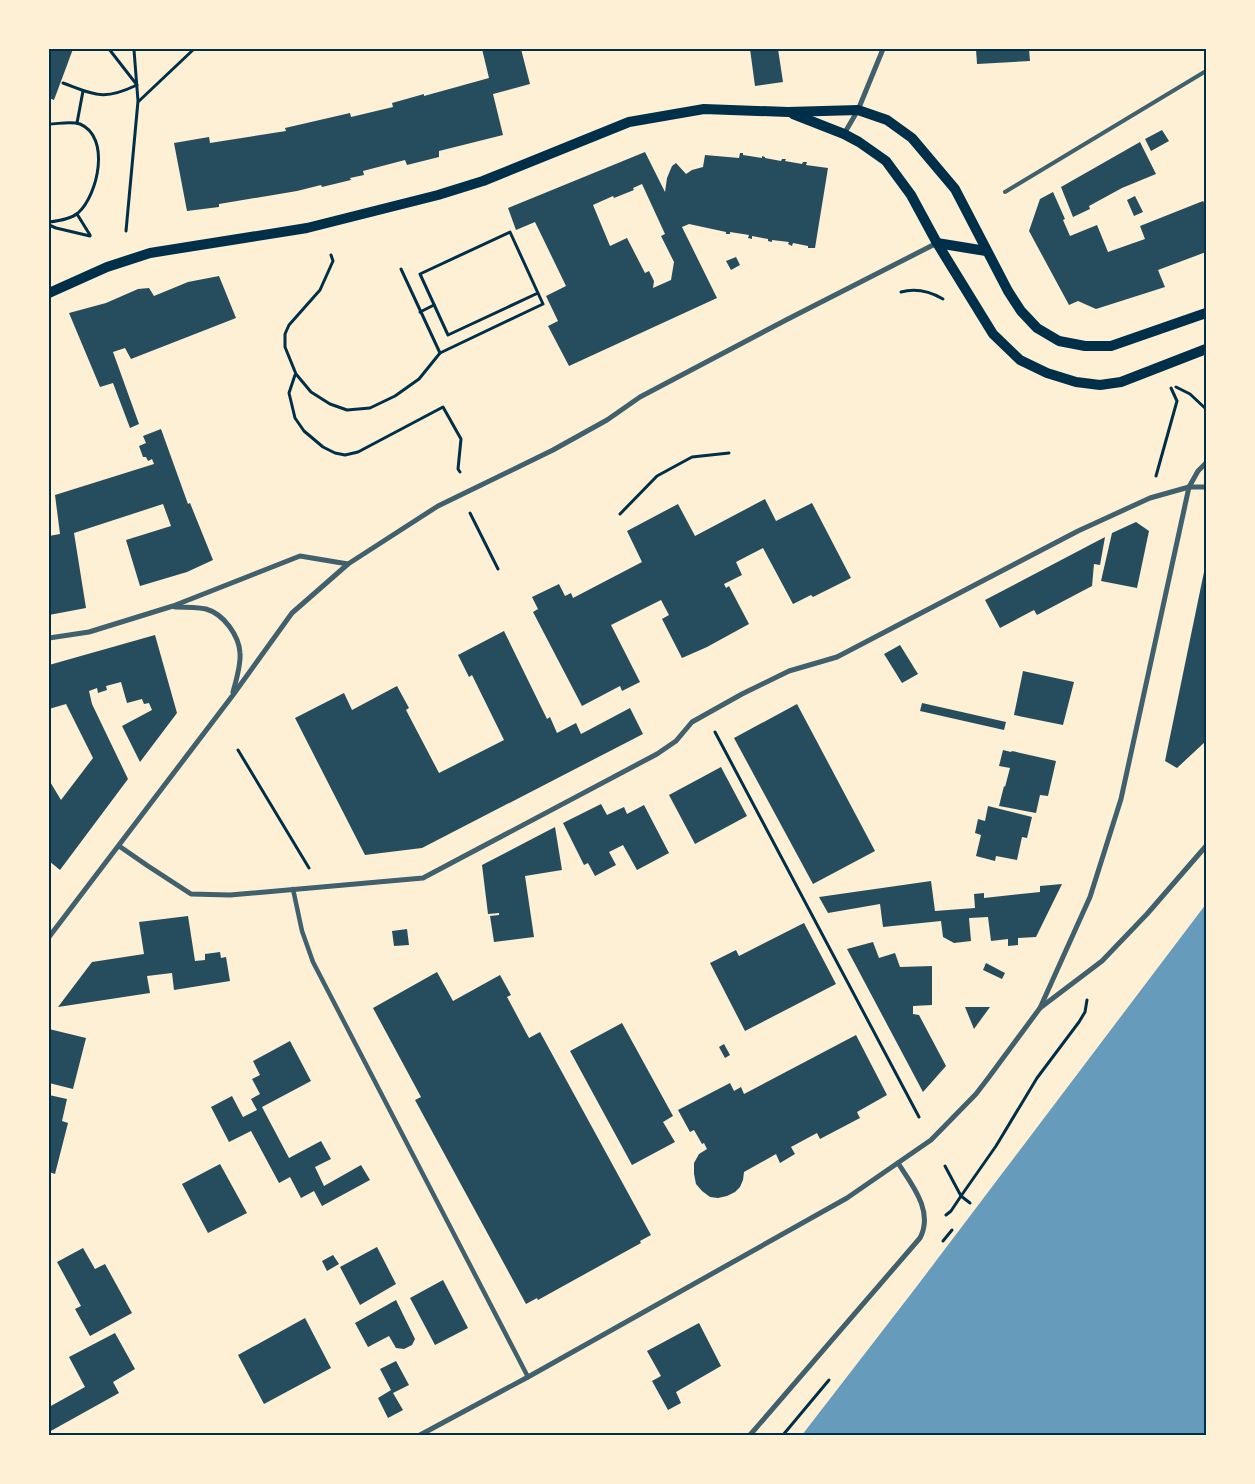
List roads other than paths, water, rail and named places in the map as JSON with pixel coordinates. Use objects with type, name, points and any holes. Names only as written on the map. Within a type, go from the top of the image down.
[{"type":"main road","points":[[49,293],[107,267],[150,253],[307,228],[438,195],[483,181],[630,122],[704,109],[788,112],[858,110],[887,120],[912,138],[955,189],[1008,291],[1021,311],[1037,328],[1059,340],[1085,346],[1111,346],[1206,313]]},
{"type":"main road","points":[[788,112],[844,134],[886,161],[911,195],[937,243],[993,334],[1020,360],[1047,373],[1076,382],[1100,385],[1121,382],[1206,349]]},
{"type":"main road","points":[[937,243],[986,251]]},
{"type":"street","points":[[844,134],[858,110],[883,49]]},
{"type":"street","points":[[49,937],[202,733],[233,695],[292,613],[348,564],[438,506],[553,450],[607,420],[640,397],[937,243]]},
{"type":"street","points":[[420,1435],[528,1377],[847,1198],[932,1140],[976,1094],[1040,1008],[1090,897],[1121,799],[1189,487],[1198,471],[1206,463]]},
{"type":"street","points":[[119,846],[191,894],[230,895],[423,878],[656,754],[676,741],[692,722],[742,694],[789,671],[838,657],[1078,530],[1150,498],[1189,487],[1206,487]]},
{"type":"street","points":[[49,638],[89,632],[173,606],[300,556],[348,564]]},
{"type":"street","points":[[173,606],[208,610],[219,616],[230,627],[236,638],[240,654],[233,695]]},
{"type":"street","points":[[1040,1008],[1102,962],[1206,846]]},
{"type":"street","points":[[293,890],[302,931],[313,962],[528,1377]]},
{"type":"street","points":[[750,1435],[920,1238],[926,1223],[923,1205],[898,1163]]},
{"type":"lane","points":[[1005,192],[1206,71]]},
{"type":"water","points":[[1206,904],[1206,1435],[802,1435],[914,1290]]}]
